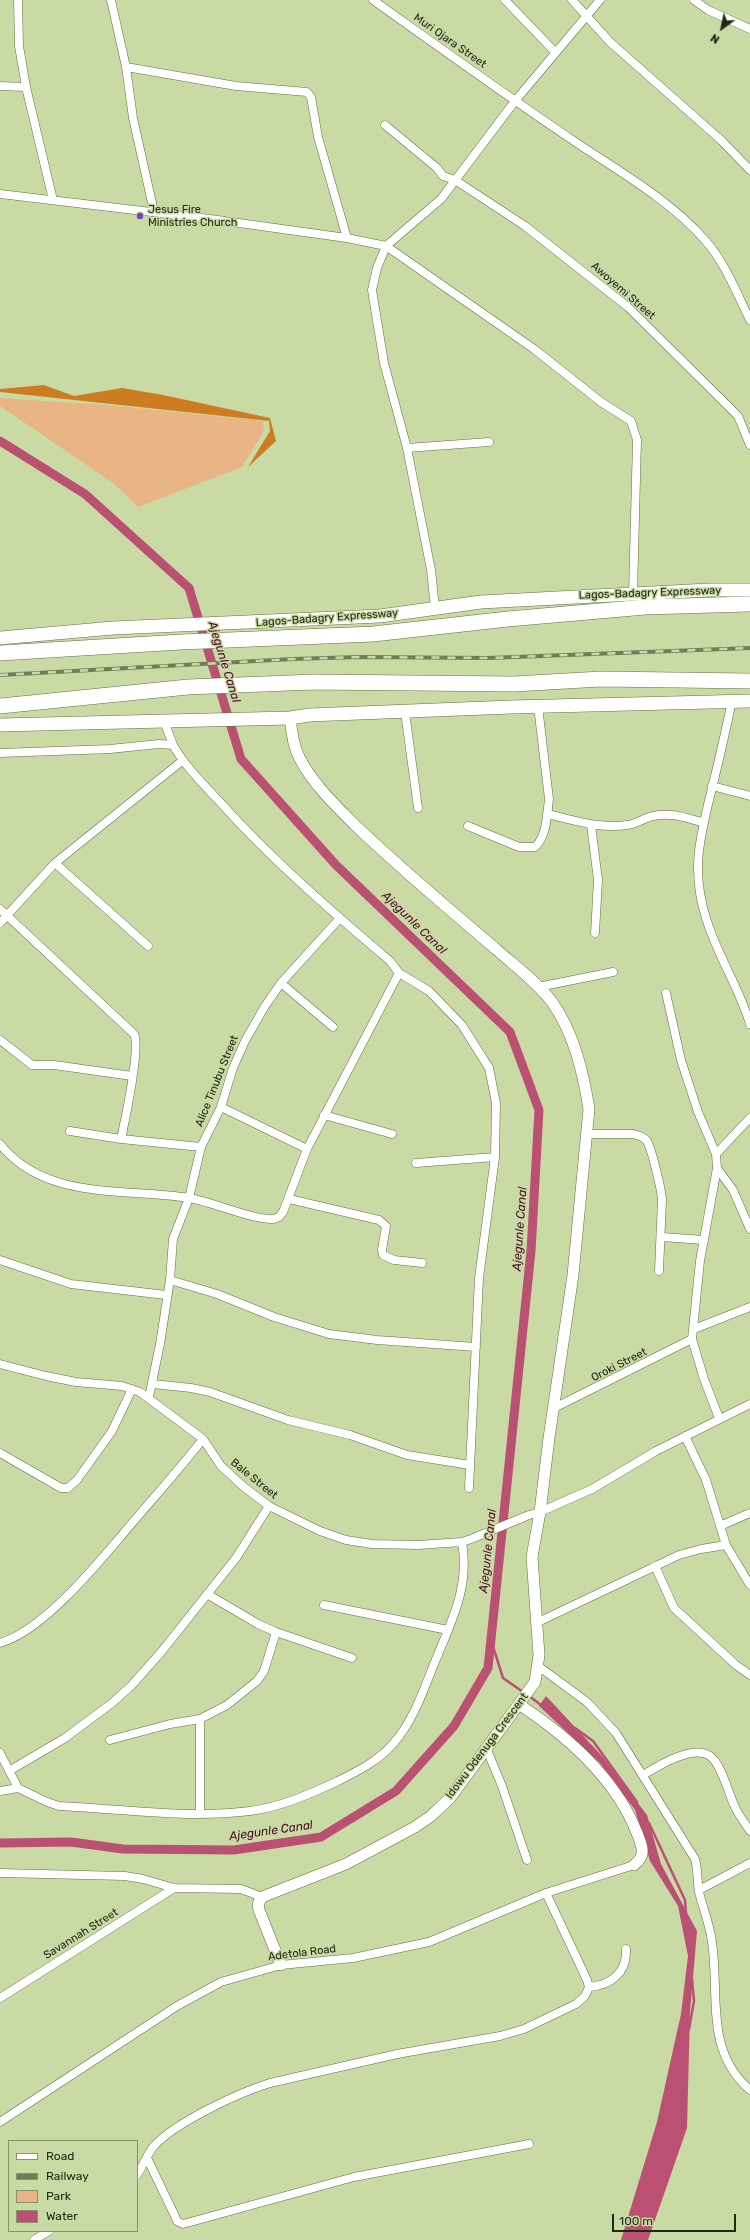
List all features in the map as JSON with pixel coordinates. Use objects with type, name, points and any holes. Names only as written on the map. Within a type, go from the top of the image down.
[{"type":"highway","name":"Lagos-Badagry Expressway","points":[[0,652],[181,642],[373,634],[508,619],[645,607],[750,604]]},
{"type":"highway","points":[[0,706],[188,687],[314,682],[514,684],[601,679],[750,681]]},
{"type":"main road","name":"Lagos-Badagry Expressway","points":[[0,638],[154,626],[380,616],[481,602],[708,590],[750,590]]},
{"type":"main road","points":[[0,725],[290,718],[309,715],[538,706],[750,701]]},
{"type":"street","points":[[18,0],[19,46],[26,87],[53,200]]},
{"type":"street","points":[[111,0],[126,67],[133,118],[154,212]]},
{"type":"street","name":"Muri Ojara Street","points":[[373,0],[515,101],[648,191],[704,238],[719,257],[750,320]]},
{"type":"street","points":[[505,0],[555,52]]},
{"type":"street","points":[[572,0],[587,17],[647,76],[722,141],[750,170]]},
{"type":"street","points":[[435,608],[430,564],[407,448],[384,363],[372,290],[377,268],[386,246],[430,210],[455,180],[515,101],[600,0]]},
{"type":"street","points":[[694,0],[708,10],[750,29]]},
{"type":"street","points":[[126,67],[236,86],[307,92],[311,97],[318,137],[347,238]]},
{"type":"street","points":[[0,86],[26,87]]},
{"type":"street","name":"Awoyemi Street","points":[[385,125],[437,168],[443,176],[455,180],[525,226],[628,307],[738,416],[750,445]]},
{"type":"street","points":[[0,194],[154,212],[347,238],[386,246],[534,349],[601,402],[631,421],[637,440],[634,594]]},
{"type":"street","points":[[407,448],[489,442]]},
{"type":"street","points":[[732,701],[702,822],[697,861],[699,894],[706,919],[743,1003],[750,1024]]},
{"type":"street","points":[[468,826],[519,847],[535,847],[540,843],[547,814],[548,785],[538,706]]},
{"type":"street","points":[[405,712],[418,808]]},
{"type":"street","points":[[290,718],[293,743],[300,760],[331,801],[379,848],[538,987],[552,1001],[567,1027],[576,1048],[586,1084],[590,1109],[573,1275],[561,1347],[532,1565],[538,1666],[597,1712],[616,1733],[695,1859],[698,1869],[699,1890],[713,1942],[720,2047],[732,2072],[750,2090]]},
{"type":"street","points":[[164,721],[173,745],[182,761],[233,817],[340,918],[390,962],[399,973],[429,991],[449,1011],[472,1040],[488,1068],[496,1102],[495,1157],[487,1232],[479,1278],[469,1488]]},
{"type":"street","points":[[0,753],[110,749],[159,744],[173,745]]},
{"type":"street","points":[[0,923],[3,912],[54,863],[182,761]]},
{"type":"street","points":[[712,786],[750,796]]},
{"type":"street","points":[[547,814],[591,825],[626,825],[653,816],[665,815],[676,815],[702,822]]},
{"type":"street","points":[[591,825],[598,880],[595,934]]},
{"type":"street","points":[[54,863],[148,946]]},
{"type":"street","points":[[3,912],[134,1034],[136,1039],[132,1076],[121,1140]]},
{"type":"street","name":"Alice Tinubu Street","points":[[149,1397],[153,1384],[166,1295],[170,1280],[173,1239],[189,1198],[201,1147],[221,1108],[233,1068],[244,1041],[265,1006],[281,983],[340,918]]},
{"type":"street","points":[[538,987],[613,972]]},
{"type":"street","points":[[0,1144],[10,1157],[27,1169],[55,1181],[111,1193],[189,1198],[270,1219],[280,1216],[289,1199],[307,1149],[399,973]]},
{"type":"street","points":[[281,983],[333,1027]]},
{"type":"street","points":[[666,993],[681,1060],[698,1112],[716,1154],[717,1168],[704,1240],[692,1339],[704,1379],[719,1418]]},
{"type":"street","points":[[0,1040],[32,1065],[54,1065],[132,1076]]},
{"type":"street","points":[[221,1108],[307,1149]]},
{"type":"street","points":[[324,1115],[392,1134]]},
{"type":"street","points":[[716,1154],[750,1118]]},
{"type":"street","points":[[70,1131],[121,1140],[201,1147]]},
{"type":"street","points":[[588,1134],[633,1134],[638,1135],[647,1141],[661,1189],[662,1237],[660,1270]]},
{"type":"street","points":[[416,1163],[495,1157]]},
{"type":"street","points":[[717,1168],[733,1190],[750,1229]]},
{"type":"street","points":[[289,1199],[379,1220],[386,1226],[382,1250],[383,1255],[394,1260],[422,1263]]},
{"type":"street","points":[[662,1237],[704,1240]]},
{"type":"street","points":[[0,1260],[71,1284],[166,1295]]},
{"type":"street","points":[[170,1280],[217,1294],[274,1317],[329,1334],[378,1340],[476,1347]]},
{"type":"street","points":[[694,1329],[750,1307]]},
{"type":"street","name":"Oroki Street","points":[[554,1408],[607,1384],[692,1339]]},
{"type":"street","name":"Bale Street","points":[[0,1364],[76,1382],[132,1389],[149,1397],[203,1439],[221,1466],[269,1506],[320,1531],[346,1540],[394,1545],[462,1542],[540,1512],[592,1489],[685,1436],[750,1404]]},
{"type":"street","points":[[153,1384],[191,1388],[247,1404],[288,1420],[350,1435],[407,1455],[470,1465]]},
{"type":"street","points":[[0,1453],[60,1488],[68,1488],[77,1480],[112,1431],[132,1389]]},
{"type":"street","points":[[685,1436],[706,1480],[726,1545],[750,1585]]},
{"type":"street","points":[[0,1643],[21,1633],[38,1622],[101,1561],[203,1439]]},
{"type":"street","points":[[10,1771],[65,1738],[112,1703],[162,1650],[236,1558],[269,1506]]},
{"type":"street","points":[[720,1526],[750,1513]]},
{"type":"street","points":[[0,1791],[18,1788],[59,1806],[200,1814],[250,1811],[290,1801],[310,1794],[360,1770],[380,1757],[393,1744],[416,1709],[458,1605],[465,1570],[462,1542]]},
{"type":"street","points":[[536,1623],[655,1566],[701,1548],[726,1545]]},
{"type":"street","points":[[655,1566],[674,1608],[736,1665],[750,1675]]},
{"type":"street","points":[[207,1594],[258,1624],[276,1632],[352,1658]]},
{"type":"street","points":[[324,1605],[448,1630]]},
{"type":"street","points":[[110,1740],[170,1724],[200,1719],[227,1705],[257,1681],[264,1671],[276,1632]]},
{"type":"street","name":"Idowu Odenuga Crescent","points":[[262,1897],[329,1872],[415,1827],[450,1798],[487,1750],[535,1682],[538,1666]]},
{"type":"street","points":[[523,1700],[590,1763],[620,1799],[631,1817],[642,1847],[643,1853],[640,1860],[634,1865]]},
{"type":"street","points":[[200,1719],[200,1814]]},
{"type":"street","points":[[487,1750],[505,1793],[527,1860]]},
{"type":"street","points":[[643,1775],[669,1759],[701,1752],[707,1754],[717,1763],[736,1808],[750,1831]]},
{"type":"street","points":[[0,1753],[18,1788]]},
{"type":"street","points":[[699,1890],[750,1863]]},
{"type":"street","name":"Adetola Road","points":[[0,2122],[199,1993],[241,1975],[281,1964],[353,1958],[429,1942],[546,1893],[634,1865]]},
{"type":"street","points":[[0,1873],[125,1876],[143,1879],[174,1888],[241,1889],[262,1897],[258,1904],[258,1910],[281,1964]]},
{"type":"street","name":"Savannah Street","points":[[0,1998],[174,1888]]},
{"type":"street","points":[[138,2173],[152,2148],[174,2129],[251,2089],[270,2083],[397,2054],[500,2036],[524,2029],[576,2004],[586,1996],[589,1987],[546,1893]]},
{"type":"street","points":[[589,1987],[607,1984],[613,1979],[625,1964],[626,1950]]},
{"type":"street","points":[[147,2158],[174,2214],[178,2221],[182,2224],[354,2178],[529,2144]]},
{"type":"street","points":[[34,2240],[47,2232]]},
{"type":"green space","points":[[0,398],[107,405],[263,421],[264,431],[242,467],[138,507],[113,483],[0,406]]},
{"type":"shaded area","points":[[44,385],[74,396],[122,388],[163,395],[270,418],[276,441],[248,467],[270,431],[269,421],[0,392],[0,389]]},
{"type":"water","points":[[546,1696],[602,1756],[647,1815],[661,1864],[697,1931],[690,2012],[687,2128],[648,2240],[621,2240],[657,2122],[681,2014],[688,1956],[678,1906],[650,1861],[635,1810],[599,1762],[539,1706]]},
{"type":"waterway","name":"Ajegunle Canal","points":[[0,441],[85,494],[189,588],[241,759],[336,865],[510,1032],[539,1110],[531,1251],[488,1668],[454,1726],[396,1791],[321,1837],[234,1850],[123,1849],[71,1842],[0,1843]]},
{"type":"waterway","points":[[491,1640],[503,1678],[523,1692]]},
{"type":"waterway","points":[[529,1696],[541,1705]]},
{"type":"waterway","points":[[575,1728],[593,1741],[637,1802]]},
{"type":"waterway","points":[[649,1823],[685,1900],[686,1914]]},
{"type":"waterway","points":[[689,2029],[694,2001],[692,1979]]},
{"type":"railway","points":[[0,675],[293,659],[359,657],[488,658],[750,648]]},
{"type":"place","name":"Jesus Fire Ministries Church","points":[[140,216]]}]
